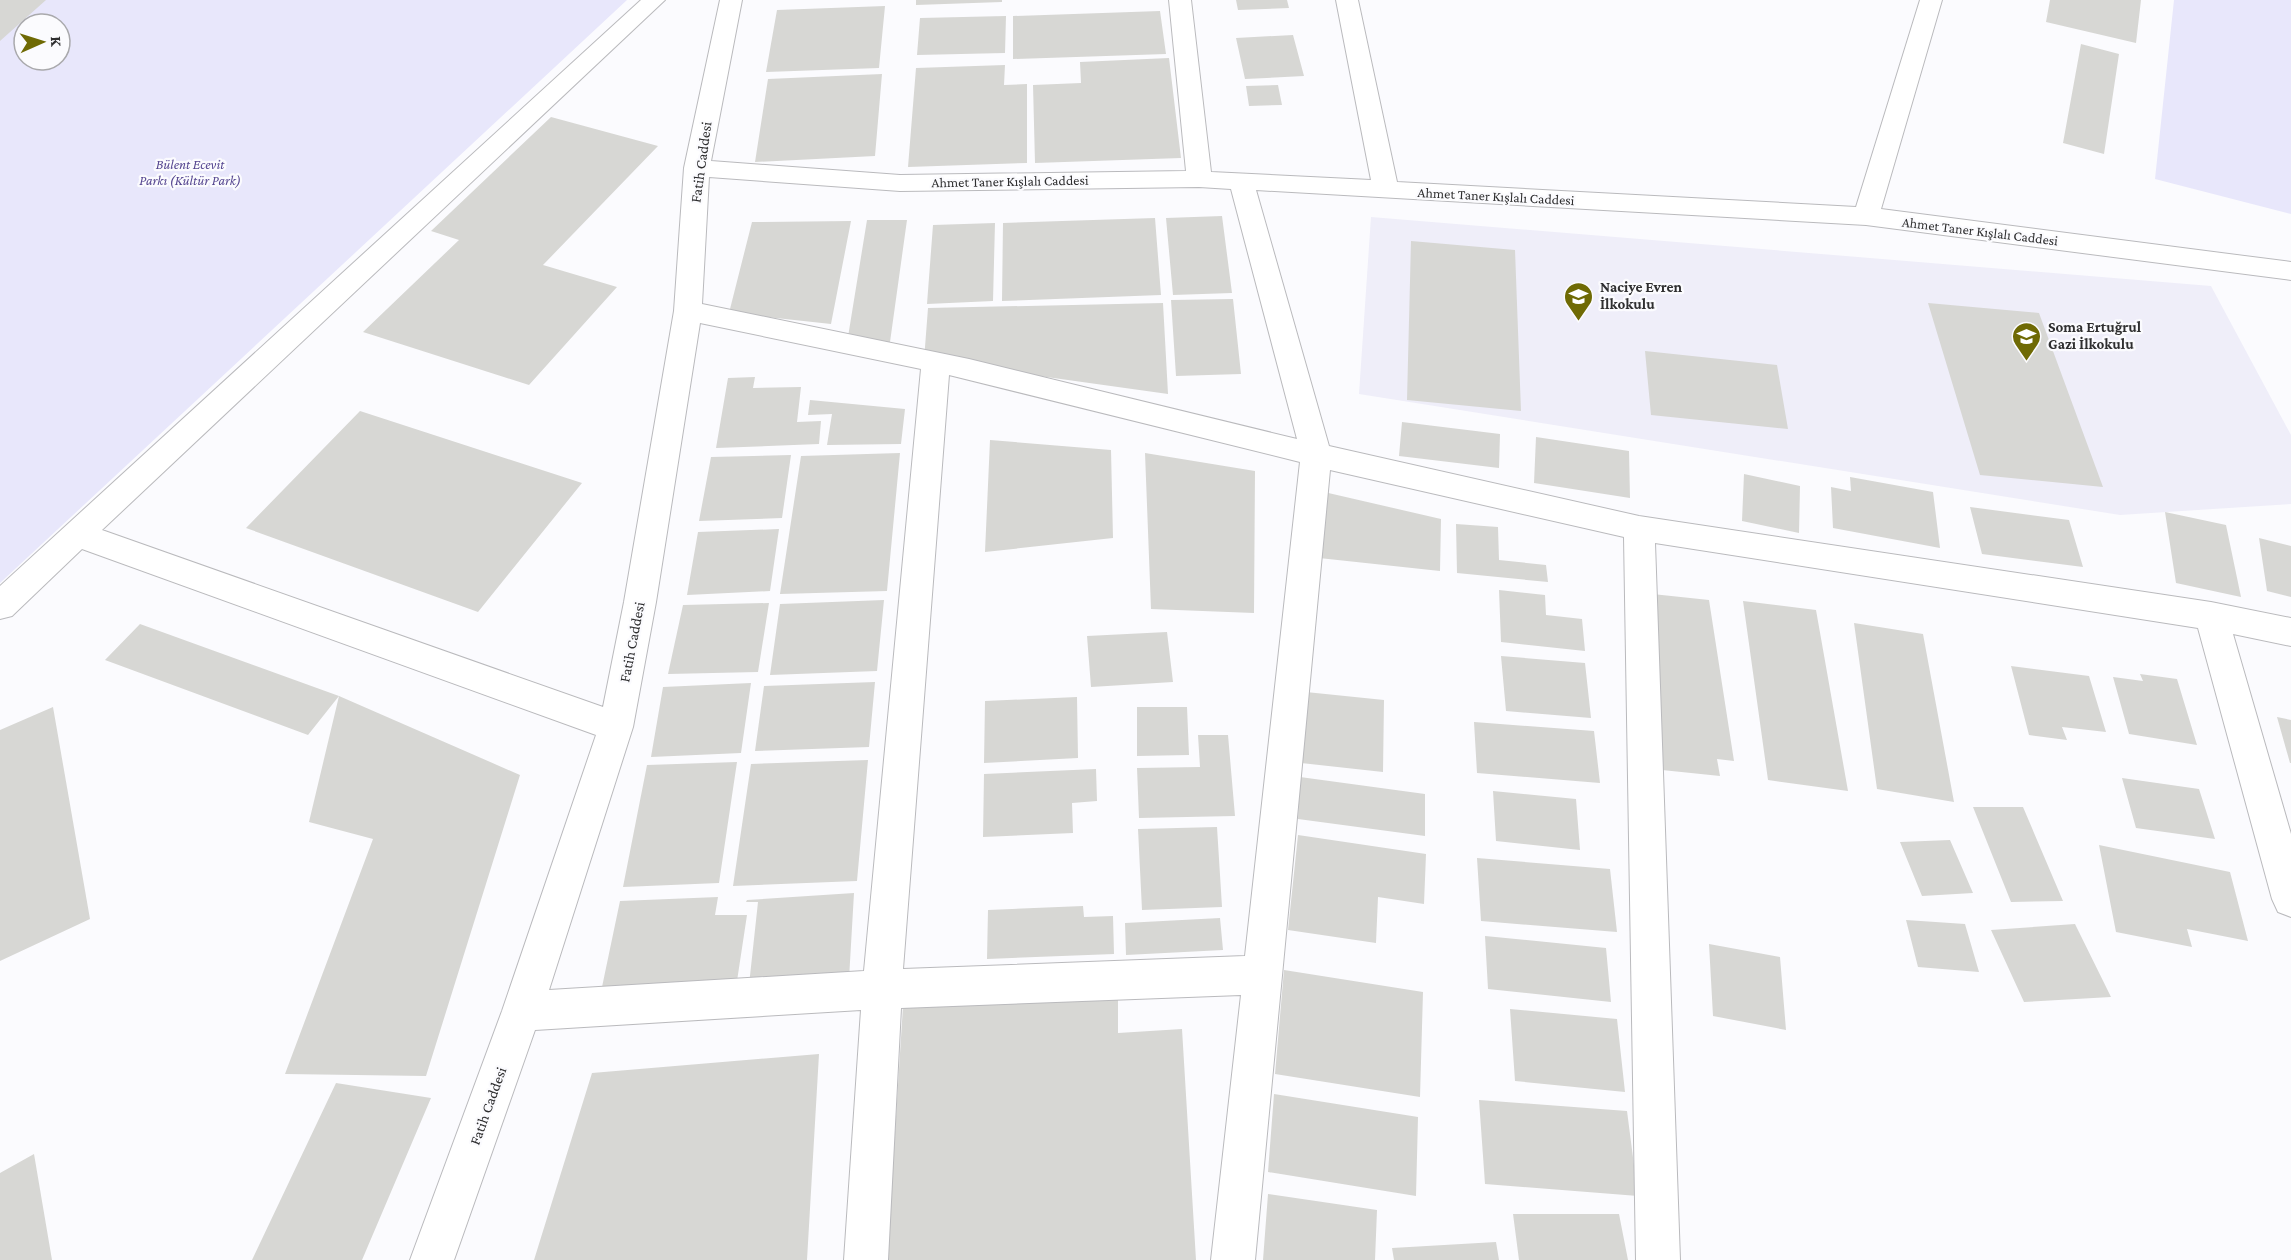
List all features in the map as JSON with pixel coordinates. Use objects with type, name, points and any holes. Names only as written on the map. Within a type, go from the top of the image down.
[{"type":"street","points":[[0,606],[654,0]]},
{"type":"street","name":"Fatih Caddesi","points":[[432,1260],[522,1011],[616,727],[640,602],[688,311],[697,168],[731,0]]},
{"type":"street","points":[[1180,0],[1199,179]]},
{"type":"street","points":[[1347,0],[1386,190]]},
{"type":"street","points":[[1866,216],[1931,0]]},
{"type":"street","name":"Ahmet Taner Kışlalı Caddesi","points":[[697,168],[900,183],[1199,179],[1242,184],[1866,216],[2291,271]]},
{"type":"street","points":[[1233,1260],[1316,455],[1242,184]]},
{"type":"street","points":[[688,311],[936,362],[1316,455],[1639,528],[2211,616],[2291,632]]},
{"type":"street","points":[[866,1260],[882,990],[936,362]]},
{"type":"street","points":[[1639,528],[1658,1260]]},
{"type":"street","points":[[76,534],[616,727]]},
{"type":"street","points":[[2211,616],[2291,899]]},
{"type":"street","points":[[522,1011],[882,990],[1261,975]]},
{"type":"shaded area","points":[[1371,217],[2211,286],[2291,435],[2291,504],[2120,515],[1359,394]]},
{"type":"green space","name":"Bülent Ecevit Parkı (Kültür Park)","points":[[0,0],[627,0],[0,583]]},
{"type":"green space","points":[[2174,0],[2291,0],[2291,214],[2155,179]]},
{"type":"building","points":[[0,0],[46,0],[33,12],[12,12],[12,30],[0,41]]},
{"type":"building","points":[[916,0],[1002,0],[1002,2],[916,5]]},
{"type":"building","points":[[1236,0],[1287,0],[1289,8],[1238,10]]},
{"type":"building","points":[[2050,0],[2141,0],[2136,43],[2046,22]]},
{"type":"building","points":[[885,6],[879,68],[766,72],[777,10]]},
{"type":"building","points":[[1160,11],[1166,54],[1013,59],[1013,16]]},
{"type":"building","points":[[1006,16],[1005,53],[917,55],[920,18]]},
{"type":"building","points":[[1293,35],[1304,76],[1245,79],[1236,38]]},
{"type":"building","points":[[2081,44],[2119,54],[2104,154],[2063,143]]},
{"type":"building","points":[[1169,58],[1181,158],[1035,163],[1033,85],[1081,83],[1080,62]]},
{"type":"building","points":[[1005,65],[1004,85],[1027,84],[1027,163],[908,167],[916,68]]},
{"type":"building","points":[[882,74],[875,156],[755,162],[768,79]]},
{"type":"building","points":[[1278,85],[1282,105],[1249,106],[1246,86]]},
{"type":"building","points":[[551,117],[658,146],[543,265],[617,287],[529,385],[363,332],[459,240],[431,231]]},
{"type":"building","points":[[1222,216],[1232,293],[1173,295],[1166,218]]},
{"type":"building","points":[[1155,218],[1161,295],[1002,301],[1003,223]]},
{"type":"building","points":[[867,220],[907,220],[890,342],[847,343]]},
{"type":"building","points":[[851,221],[831,324],[729,313],[752,222]]},
{"type":"building","points":[[995,223],[993,301],[927,304],[933,225]]},
{"type":"building","points":[[1411,241],[1515,250],[1521,411],[1407,400]]},
{"type":"building","points":[[1233,299],[1241,374],[1176,376],[1171,300]]},
{"type":"building","points":[[1163,303],[1168,394],[924,360],[928,308]]},
{"type":"building","points":[[1928,303],[2039,313],[2103,487],[1980,475]]},
{"type":"building","points":[[1645,351],[1777,365],[1788,429],[1651,415]]},
{"type":"building","points":[[755,377],[753,388],[801,387],[797,422],[821,421],[819,444],[716,448],[728,378]]},
{"type":"building","points":[[810,400],[905,409],[901,444],[827,445],[832,414],[808,415]]},
{"type":"building","points":[[360,411],[582,483],[478,612],[246,528]]},
{"type":"building","points":[[1402,422],[1500,434],[1499,468],[1399,456]]},
{"type":"building","points":[[1536,437],[1629,451],[1630,498],[1534,483]]},
{"type":"building","points":[[990,440],[1111,450],[1113,538],[985,552]]},
{"type":"building","points":[[900,453],[887,591],[780,594],[801,456]]},
{"type":"building","points":[[1145,453],[1255,471],[1254,613],[1151,609]]},
{"type":"building","points":[[791,455],[782,518],[699,521],[711,457]]},
{"type":"building","points":[[1744,474],[1800,486],[1799,533],[1742,521]]},
{"type":"building","points":[[1850,477],[1933,492],[1940,548],[1833,528],[1831,487],[1851,491]]},
{"type":"building","points":[[1324,492],[1441,519],[1440,571],[1319,558]]},
{"type":"building","points":[[1970,507],[2069,520],[2083,567],[1982,554]]},
{"type":"building","points":[[2165,512],[2226,525],[2241,597],[2176,583]]},
{"type":"building","points":[[1456,524],[1498,527],[1499,560],[1546,565],[1548,582],[1457,573]]},
{"type":"building","points":[[779,529],[770,591],[687,595],[698,532]]},
{"type":"building","points":[[2259,538],[2291,546],[2291,597],[2267,591]]},
{"type":"building","points":[[1499,590],[1545,595],[1546,615],[1582,619],[1585,651],[1501,642]]},
{"type":"building","points":[[1643,593],[1709,600],[1734,761],[1717,759],[1720,776],[1662,770]]},
{"type":"building","points":[[884,600],[877,671],[770,675],[780,604]]},
{"type":"building","points":[[1743,601],[1816,610],[1848,791],[1768,780]]},
{"type":"building","points":[[769,603],[758,672],[668,674],[683,605]]},
{"type":"building","points":[[1854,623],[1923,634],[1954,802],[1877,789]]},
{"type":"building","points":[[140,624],[339,696],[308,735],[105,660]]},
{"type":"building","points":[[1167,632],[1173,682],[1091,687],[1087,636]]},
{"type":"building","points":[[1501,656],[1585,663],[1591,718],[1506,711]]},
{"type":"building","points":[[2011,666],[2089,676],[2106,732],[2062,727],[2067,740],[2029,735]]},
{"type":"building","points":[[2140,674],[2177,679],[2197,745],[2129,734],[2113,677],[2143,681]]},
{"type":"building","points":[[875,682],[869,747],[755,751],[764,686]]},
{"type":"building","points":[[751,683],[741,753],[651,757],[663,687]]},
{"type":"building","points":[[1306,692],[1384,700],[1383,772],[1301,763]]},
{"type":"building","points":[[339,696],[520,775],[426,1076],[285,1074],[373,839],[309,822]]},
{"type":"building","points":[[1077,697],[1078,758],[984,763],[985,701]]},
{"type":"building","points":[[53,707],[90,919],[0,961],[0,730]]},
{"type":"building","points":[[1137,707],[1187,707],[1189,755],[1137,756]]},
{"type":"building","points":[[2277,717],[2291,720],[2291,763],[2290,763]]},
{"type":"building","points":[[1474,722],[1594,731],[1600,783],[1477,773]]},
{"type":"building","points":[[1198,735],[1228,735],[1235,816],[1139,818],[1137,768],[1200,767]]},
{"type":"building","points":[[868,760],[857,881],[733,886],[751,764]]},
{"type":"building","points":[[737,762],[719,883],[623,887],[647,765]]},
{"type":"building","points":[[1096,769],[1097,801],[1072,803],[1073,833],[983,837],[984,774]]},
{"type":"building","points":[[1300,777],[1425,794],[1425,836],[1298,819]]},
{"type":"building","points":[[2122,778],[2199,789],[2215,839],[2136,828]]},
{"type":"building","points":[[1493,791],[1576,799],[1580,850],[1496,841]]},
{"type":"building","points":[[1973,807],[2023,807],[2063,901],[2011,902]]},
{"type":"building","points":[[1217,827],[1222,907],[1142,910],[1138,829]]},
{"type":"building","points":[[1298,835],[1426,854],[1424,904],[1378,897],[1376,943],[1288,930]]},
{"type":"building","points":[[1950,840],[1973,893],[1922,896],[1900,842]]},
{"type":"building","points":[[2099,845],[2230,872],[2248,941],[2187,929],[2192,947],[2116,932]]},
{"type":"building","points":[[1477,858],[1610,869],[1617,932],[1481,921]]},
{"type":"building","points":[[854,893],[849,979],[749,985],[758,902],[746,902],[747,900]]},
{"type":"building","points":[[718,897],[715,915],[747,915],[737,981],[602,987],[620,901]]},
{"type":"building","points":[[1083,906],[1084,917],[1113,916],[1114,954],[987,959],[988,910]]},
{"type":"building","points":[[1220,918],[1223,950],[1126,955],[1125,923]]},
{"type":"building","points":[[1906,920],[1965,924],[1979,972],[1918,967]]},
{"type":"building","points":[[2075,924],[2111,997],[2024,1002],[1991,930]]},
{"type":"building","points":[[1485,936],[1606,948],[1611,1002],[1488,989]]},
{"type":"building","points":[[1709,944],[1780,957],[1786,1030],[1713,1016]]},
{"type":"building","points":[[1284,970],[1423,992],[1420,1097],[1275,1074]]},
{"type":"building","points":[[1118,997],[1118,1033],[1182,1029],[1196,1260],[887,1260],[903,1006]]},
{"type":"building","points":[[1510,1009],[1617,1019],[1625,1092],[1515,1081]]},
{"type":"building","points":[[819,1054],[807,1260],[534,1260],[592,1073]]},
{"type":"building","points":[[336,1083],[431,1098],[362,1260],[252,1260]]},
{"type":"building","points":[[1274,1094],[1418,1117],[1416,1196],[1268,1172]]},
{"type":"building","points":[[1479,1100],[1627,1111],[1638,1196],[1485,1184]]},
{"type":"building","points":[[34,1154],[52,1260],[0,1260],[0,1173]]},
{"type":"building","points":[[1268,1194],[1377,1210],[1375,1260],[1263,1260]]},
{"type":"building","points":[[1513,1214],[1619,1214],[1628,1260],[1519,1260]]},
{"type":"building","points":[[1496,1242],[1499,1260],[1394,1260],[1392,1248]]},
{"type":"place","name":"Naciye Evren İlkokulu","points":[[1579,322]]},
{"type":"place","name":"Soma Ertuğrul Gazi İlkokulu","points":[[2027,362]]}]
